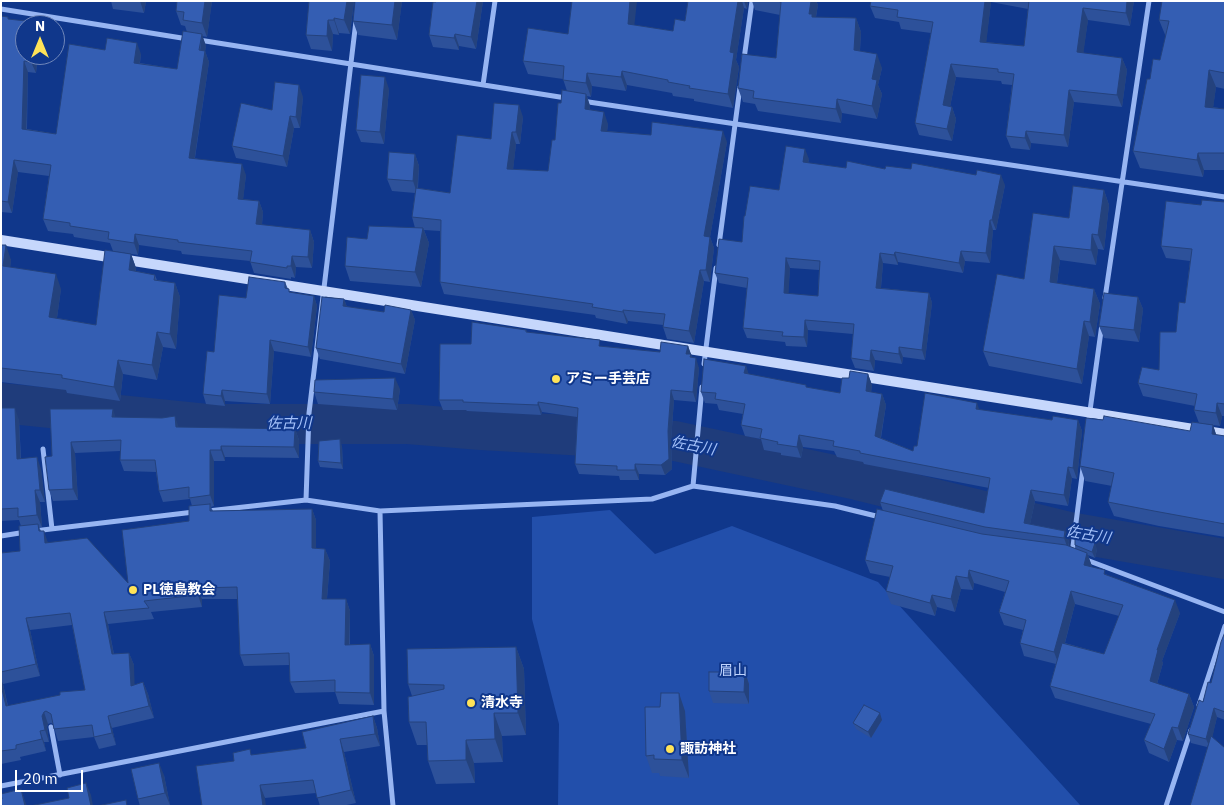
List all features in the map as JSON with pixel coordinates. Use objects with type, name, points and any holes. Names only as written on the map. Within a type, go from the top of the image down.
[{"type":"street","points":[[483,85],[494,1]]},
{"type":"street","points":[[743,67],[752,1]]},
{"type":"street","points":[[1104,306],[1149,1]]},
{"type":"street","points":[[1,9],[570,99]]},
{"type":"street","points":[[306,500],[309,412],[357,10]]},
{"type":"street","points":[[719,248],[741,77]]},
{"type":"street","points":[[580,100],[1225,197]]},
{"type":"street","points":[[1,240],[1225,434]]},
{"type":"street","points":[[703,372],[718,257]]},
{"type":"street","points":[[1087,431],[1103,316]]},
{"type":"street","points":[[693,486],[702,382]]},
{"type":"street","points":[[43,448],[52,529]]},
{"type":"street","points":[[1072,554],[1084,459]]},
{"type":"street","points":[[1,536],[306,500],[380,511],[652,499],[693,486],[835,506],[883,518]]},
{"type":"street","points":[[380,511],[384,711],[393,806]]},
{"type":"street","points":[[1063,553],[1072,554],[1225,612]]},
{"type":"street","points":[[1197,711],[1225,626]]},
{"type":"street","points":[[1,786],[384,711]]},
{"type":"street","points":[[1166,806],[1194,721]]},
{"type":"street","points":[[51,727],[60,775]]},
{"type":"green space","name":"眉山","points":[[610,510],[655,554],[732,526],[878,582],[1081,806],[558,806],[559,724],[532,619],[532,517]]},
{"type":"building","points":[[177,1],[205,1],[202,23],[183,20],[184,12],[176,11]]},
{"type":"building","points":[[309,1],[347,1],[344,20],[334,18],[334,20],[328,20],[327,36],[306,35]]},
{"type":"building","points":[[355,1],[395,1],[392,25],[353,21]]},
{"type":"building","points":[[477,1],[471,37],[455,34],[454,38],[429,35],[433,2]]},
{"type":"building","points":[[572,1],[630,1],[628,24],[673,31],[675,19],[685,21],[688,1],[738,1],[730,52],[734,53],[728,94],[689,88],[690,86],[668,82],[668,80],[622,71],[621,77],[587,73],[586,83],[563,80],[564,66],[523,61],[528,28],[568,34]]},
{"type":"building","points":[[777,1],[811,1],[809,14],[812,14],[812,17],[856,18],[854,50],[877,54],[872,79],[877,80],[872,106],[837,99],[836,109],[753,98],[754,91],[738,88],[742,54],[776,58],[781,2]]},
{"type":"building","points":[[871,1],[985,1],[980,42],[1024,46],[1029,1],[1127,1],[1126,13],[1083,8],[1077,52],[1122,58],[1117,95],[1069,90],[1064,135],[1026,131],[1025,138],[1006,136],[1014,74],[998,72],[998,69],[951,64],[943,105],[952,107],[947,129],[915,123],[933,22],[897,17],[898,10],[870,6]]},
{"type":"building","points":[[1162,1],[1225,1],[1225,73],[1209,70],[1205,107],[1225,109],[1225,153],[1198,153],[1197,160],[1133,151],[1147,79],[1150,79],[1153,59],[1160,60],[1169,21],[1159,20]]},
{"type":"building","points":[[1,16],[15,20],[15,65],[24,65],[22,129],[56,134],[69,44],[105,50],[107,38],[137,43],[134,63],[177,69],[183,31],[202,34],[199,50],[205,51],[189,158],[242,164],[238,199],[259,201],[256,224],[310,230],[308,257],[292,256],[291,266],[287,266],[287,268],[250,262],[252,251],[178,242],[178,240],[135,234],[134,243],[108,239],[109,232],[70,226],[70,223],[43,219],[51,165],[14,160],[8,202],[1,201]]},
{"type":"building","points":[[361,75],[385,77],[380,132],[356,130]]},
{"type":"building","points":[[275,82],[299,85],[296,117],[290,116],[283,156],[232,146],[241,103],[272,110]]},
{"type":"building","points":[[562,90],[586,94],[585,109],[604,112],[601,131],[651,135],[652,122],[723,131],[704,236],[710,237],[706,270],[700,270],[689,331],[663,327],[665,314],[623,310],[623,312],[592,307],[593,304],[440,282],[441,220],[412,217],[416,188],[450,193],[457,135],[491,139],[494,103],[519,105],[516,132],[512,132],[507,169],[548,171],[552,140],[555,140],[558,103],[561,103]]},
{"type":"building","points":[[786,146],[805,149],[803,162],[846,168],[847,161],[885,169],[886,166],[911,169],[912,163],[976,175],[977,170],[1001,175],[992,220],[990,220],[986,253],[961,251],[959,263],[895,252],[894,255],[880,253],[876,288],[929,293],[922,350],[899,347],[899,354],[871,350],[870,361],[851,358],[854,324],[805,320],[804,337],[782,336],[783,332],[743,328],[748,278],[715,273],[719,239],[742,242],[744,216],[750,186],[779,190]],"holes":[[[786,258],[820,261],[818,296],[784,293]]]},
{"type":"building","points":[[389,152],[415,154],[413,181],[387,179]]},
{"type":"building","points":[[1073,186],[1104,190],[1098,235],[1092,234],[1091,250],[1054,246],[1050,282],[1094,289],[1090,322],[1084,321],[1077,369],[983,351],[997,274],[1024,279],[1033,213],[1069,218]]},
{"type":"building","points":[[1202,200],[1225,202],[1225,404],[1217,403],[1216,413],[1194,410],[1197,394],[1138,383],[1142,367],[1159,370],[1160,332],[1176,332],[1179,302],[1185,303],[1192,249],[1161,246],[1166,201],[1201,205]]},
{"type":"building","points":[[369,226],[423,228],[415,272],[345,266],[347,237],[367,239]]},
{"type":"building","points":[[1,245],[6,245],[3,266],[56,274],[49,317],[96,325],[105,250],[131,254],[129,270],[155,275],[154,280],[175,283],[170,334],[157,332],[152,365],[118,360],[114,387],[62,378],[62,375],[1,368]]},
{"type":"building","points":[[249,277],[285,282],[285,288],[289,289],[289,292],[314,296],[308,347],[270,340],[267,394],[222,390],[221,396],[203,394],[207,351],[214,352],[219,295],[246,298]]},
{"type":"building","points":[[1104,293],[1138,297],[1134,330],[1099,326]]},
{"type":"building","points":[[322,297],[344,299],[343,306],[384,312],[385,305],[411,310],[401,364],[316,348]]},
{"type":"building","points":[[472,322],[526,330],[526,332],[600,340],[599,346],[660,352],[661,342],[688,346],[686,354],[691,354],[690,357],[696,358],[693,392],[671,390],[668,431],[669,459],[661,465],[635,464],[635,470],[617,470],[617,466],[575,464],[578,408],[538,402],[538,405],[439,400],[440,344],[471,344]]},
{"type":"building","points":[[704,359],[746,366],[744,373],[840,393],[842,378],[849,378],[850,371],[868,374],[866,391],[882,394],[875,436],[913,451],[914,446],[917,446],[925,393],[977,403],[976,409],[1052,420],[1053,416],[1078,420],[1073,468],[1068,467],[1064,495],[1031,490],[1024,523],[1065,531],[1064,538],[985,527],[880,502],[885,489],[984,513],[990,478],[860,453],[860,451],[833,446],[834,441],[799,435],[797,447],[777,444],[778,442],[760,438],[762,429],[741,425],[745,404],[715,399],[716,393],[701,392]]},
{"type":"building","points":[[395,378],[393,399],[314,392],[315,380]]},
{"type":"building","points":[[1,408],[15,408],[17,459],[37,457],[40,490],[35,490],[37,515],[18,517],[18,508],[1,509]]},
{"type":"building","points":[[50,409],[113,409],[112,417],[162,418],[175,416],[176,427],[295,429],[294,447],[221,446],[221,450],[210,450],[210,495],[189,498],[189,487],[159,491],[155,460],[120,460],[121,440],[71,442],[73,489],[49,490],[45,457],[52,456]]},
{"type":"building","points":[[1104,416],[1190,431],[1192,422],[1213,425],[1212,434],[1225,436],[1225,524],[1108,502],[1114,473],[1080,466],[1086,418],[1103,420]]},
{"type":"building","points":[[340,439],[341,463],[318,461],[319,441]]},
{"type":"building","points":[[210,504],[210,511],[312,509],[312,548],[325,549],[322,599],[346,599],[345,645],[370,644],[370,693],[335,692],[335,680],[290,682],[289,653],[240,655],[237,587],[197,588],[198,595],[144,601],[149,608],[104,612],[112,654],[129,653],[131,686],[143,682],[149,706],[108,716],[112,733],[94,737],[92,725],[54,729],[51,714],[46,711],[42,716],[45,730],[40,731],[42,739],[16,745],[16,749],[1,751],[1,685],[6,706],[60,695],[60,692],[85,690],[70,613],[26,618],[36,664],[1,672],[1,553],[20,551],[19,526],[38,524],[39,531],[44,531],[45,543],[87,538],[128,583],[122,530],[189,521],[189,506]]},
{"type":"building","points":[[877,509],[982,534],[1066,545],[1087,553],[1084,565],[1105,570],[1104,574],[1175,600],[1157,650],[1150,681],[1189,694],[1178,728],[1172,727],[1164,749],[1144,740],[1155,714],[1050,686],[1062,643],[1104,654],[1123,605],[1071,591],[1054,652],[1020,643],[1026,620],[999,612],[1009,581],[969,570],[968,578],[956,576],[951,599],[932,595],[930,603],[886,591],[893,566],[865,560]]},
{"type":"building","points":[[1075,538],[1095,543],[1092,552],[1075,545]]},
{"type":"building","points":[[1225,632],[1225,712],[1214,708],[1206,739],[1188,734],[1199,700],[1203,702],[1208,682],[1211,683]]},
{"type":"building","name":"清水寺","points":[[516,647],[518,713],[494,713],[495,739],[466,740],[466,760],[428,761],[426,722],[409,722],[408,697],[444,689],[444,685],[408,684],[407,649]]},
{"type":"building","points":[[709,672],[745,672],[744,692],[709,691]]},
{"type":"building","points":[[661,693],[679,693],[682,760],[654,759],[654,755],[646,756],[645,707],[660,707]]},
{"type":"building","points":[[864,705],[880,713],[868,732],[853,723]]},
{"type":"building","points":[[373,716],[375,734],[340,739],[351,790],[317,798],[313,780],[260,785],[263,806],[202,806],[196,766],[234,761],[233,753],[250,749],[251,755],[306,748],[302,732]]},
{"type":"building","points":[[1211,736],[1225,748],[1225,806],[1190,806]]},
{"type":"building","points":[[159,763],[165,793],[138,799],[131,769]]},
{"type":"building","points":[[86,783],[91,806],[30,806],[69,798],[67,788]]},
{"type":"building","points":[[21,789],[25,806],[1,806],[1,794]]},
{"type":"building","points":[[126,800],[127,806],[97,806]]},
{"type":"waterway","name":"佐古川","points":[[1,403],[207,424],[408,424],[675,441],[857,480],[1069,532],[1225,559]]},
{"type":"place","name":"アミー手芸店","points":[[556,379]]},
{"type":"place","name":"PL徳島教会","points":[[133,590]]},
{"type":"place","name":"清水寺","points":[[471,703]]},
{"type":"place","name":"諏訪神社","points":[[670,749]]}]
